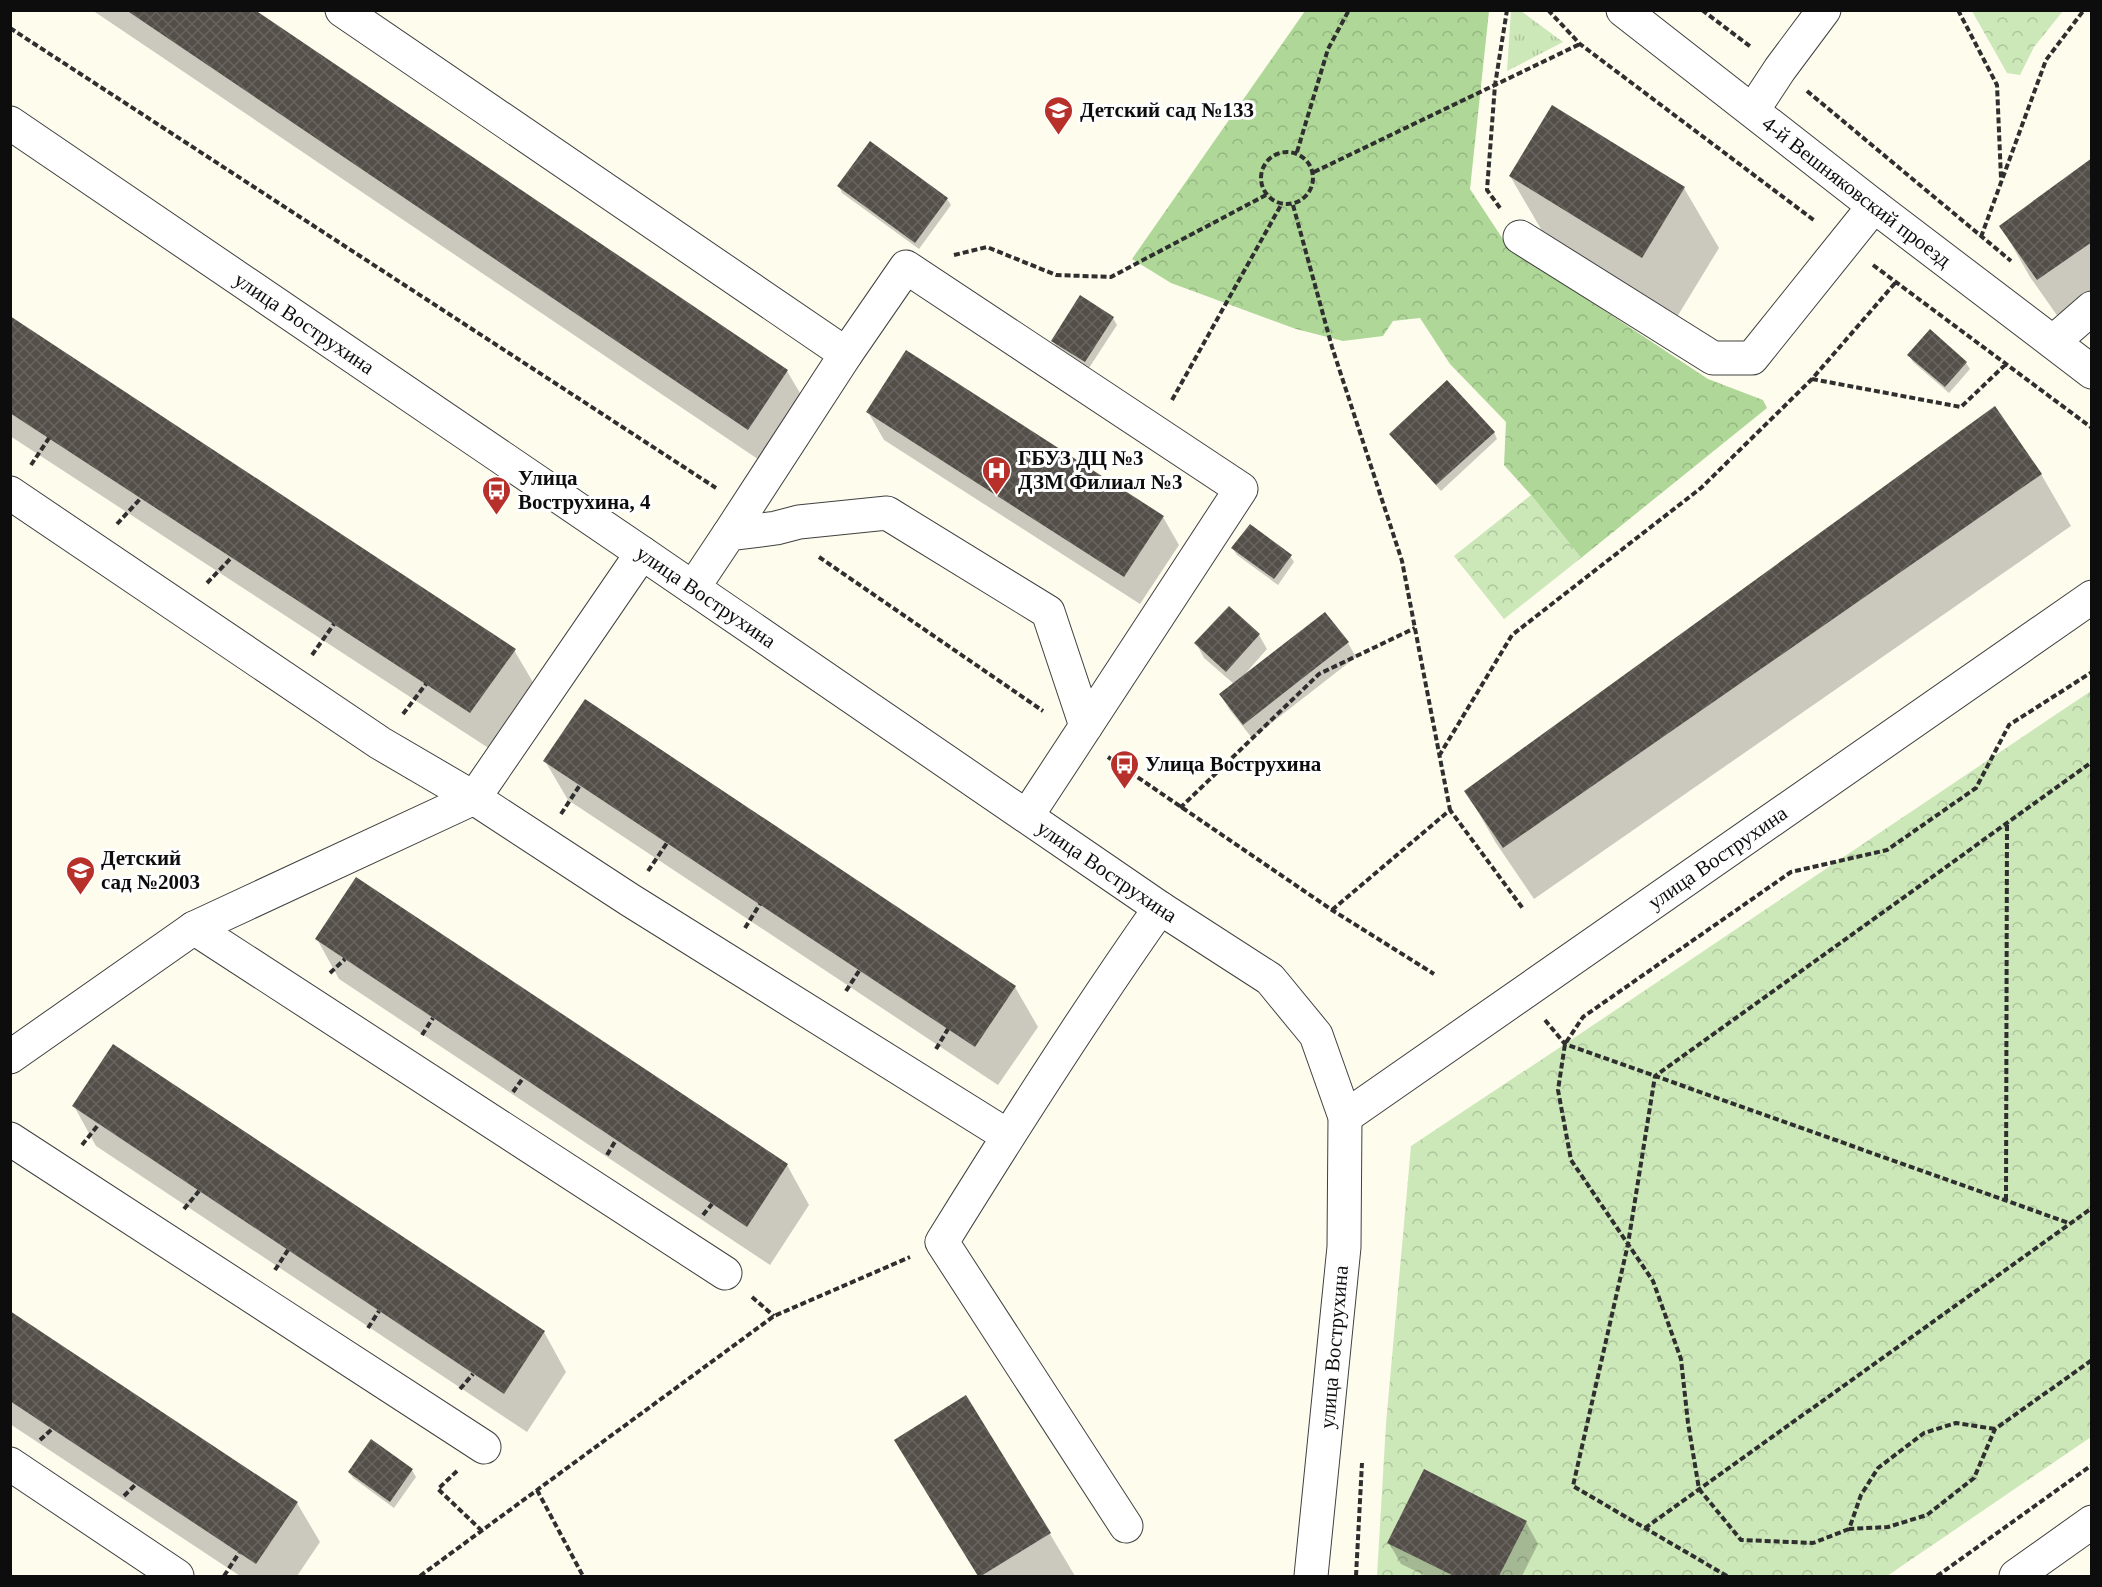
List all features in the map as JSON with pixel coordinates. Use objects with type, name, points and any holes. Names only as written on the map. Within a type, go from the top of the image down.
[{"type":"street","points":[[342,10],[846,354]]},
{"type":"street","name":"4-й Вешняковский проезд","points":[[1623,10],[2091,372]]},
{"type":"street","points":[[1753,110],[1824,10]]},
{"type":"street","name":"улица Вострухина","points":[[10,123],[1160,908],[1270,979],[1316,1035],[1345,1117],[1344,1247],[1311,1576]]},
{"type":"street","points":[[1520,237],[1713,358],[1752,358],[1874,206]]},
{"type":"street","points":[[693,588],[846,354],[906,267],[1241,489],[1027,816]]},
{"type":"street","points":[[2053,342],[2091,308]]},
{"type":"street","points":[[10,493],[380,743],[474,798],[640,906],[1008,1136]]},
{"type":"street","points":[[729,534],[776,528],[800,522],[887,513],[1048,612],[1086,726]]},
{"type":"street","points":[[10,1057],[194,928],[474,798],[642,553]]},
{"type":"street","name":"улица Вострухина","points":[[1345,1117],[2091,597]]},
{"type":"street","points":[[1126,1526],[942,1242],[1107,984],[1160,908]]},
{"type":"street","points":[[194,928],[725,1273]]},
{"type":"street","points":[[10,1139],[484,1447]]},
{"type":"street","points":[[10,1464],[177,1576]]},
{"type":"street","points":[[2016,1576],[2091,1522]]},
{"type":"path","points":[[1297,153],[1328,49],[1349,10]]},
{"type":"path","points":[[1507,10],[1495,85],[1487,190],[1520,237]]},
{"type":"path","points":[[1701,10],[1780,69],[2017,266]]},
{"type":"path","points":[[1958,10],[1997,85],[2002,182]]},
{"type":"path","points":[[1981,237],[2046,60],[2084,10]]},
{"type":"path","points":[[1314,172],[1580,44]]},
{"type":"path","points":[[1280,151],[1297,153],[1310,164],[1314,172],[1312,189],[1300,202],[1293,205],[1281,205],[1266,195],[1260,178],[1265,161],[1280,151]]},
{"type":"path","points":[[906,267],[987,247],[1056,275],[1111,277],[1266,195]]},
{"type":"path","points":[[1155,431],[1281,205]]},
{"type":"path","points":[[1293,205],[1332,347],[1402,561],[1450,810],[1524,910]]},
{"type":"path","points":[[1439,756],[1512,635],[1701,488],[1812,380],[1896,282]]},
{"type":"path","points":[[1812,380],[1961,407],[2006,364]]},
{"type":"path","points":[[1180,808],[1319,674],[1415,628]]},
{"type":"path","points":[[2091,672],[2009,725],[1976,788],[1887,849],[1791,872],[1582,1017],[1565,1044],[1558,1090],[1570,1160],[1653,1281],[1681,1359],[1688,1423],[1699,1489],[1741,1540],[1813,1543],[1849,1529],[1888,1527],[1927,1515],[1974,1478],[1995,1430],[2091,1360]]},
{"type":"path","points":[[1727,1576],[1573,1486],[1628,1244],[1655,1076],[2091,762]]},
{"type":"path","points":[[1332,910],[1450,810]]},
{"type":"path","points":[[2006,1200],[2007,823]]},
{"type":"path","points":[[1545,1019],[1565,1044],[2069,1223]]},
{"type":"path","points":[[1645,1528],[2091,1208]]},
{"type":"path","points":[[420,1576],[774,1316],[942,1242]]},
{"type":"path","points":[[1849,1529],[1861,1494],[1878,1468],[1924,1433],[1956,1423],[1995,1430]]},
{"type":"path","points":[[482,1531],[438,1489],[484,1447]]},
{"type":"path","points":[[1356,1576],[1362,1456]]},
{"type":"path","points":[[1937,1576],[2091,1465]]},
{"type":"path","points":[[537,1490],[583,1576]]},
{"type":"path","points":[[224,1576],[239,1553]]},
{"type":"green space","points":[[1305,11],[1489,11],[1470,189],[1508,247],[1708,379],[1763,400],[1767,408],[1581,558],[1504,465],[1506,422],[1450,364],[1420,318],[1393,321],[1383,336],[1343,341],[1296,329],[1171,283],[1132,259]]},
{"type":"green space","points":[[1511,11],[1521,11],[1563,42],[1507,71]]},
{"type":"green space","points":[[1972,11],[2063,11],[2034,47],[2020,75],[2007,73]]},
{"type":"green space","points":[[1531,495],[1581,558],[1504,619],[1454,556]]},
{"type":"green space","points":[[2091,691],[2091,1437],[1887,1576],[1377,1576],[1386,1424],[1411,1146]]},
{"type":"building","points":[[126,10],[255,10],[788,370],[748,430]]},
{"type":"building","points":[[1552,105],[1685,187],[1642,258],[1509,176]]},
{"type":"building","points":[[870,141],[948,198],[915,243],[837,186]]},
{"type":"building","points":[[2092,158],[2092,242],[2037,280],[1999,226]]},
{"type":"building","points":[[1080,295],[1114,317],[1085,362],[1051,341]]},
{"type":"building","points":[[10,316],[516,649],[470,713],[10,413]]},
{"type":"building","points":[[1930,329],[1967,362],[1945,387],[1907,355]]},
{"type":"building","points":[[906,350],[1164,516],[1124,577],[866,412]]},
{"type":"building","points":[[1447,380],[1495,432],[1436,485],[1389,434]]},
{"type":"building","points":[[1995,406],[2042,474],[1503,848],[1464,791]]},
{"type":"building","points":[[1250,524],[1292,555],[1274,579],[1231,548]]},
{"type":"building","points":[[1229,606],[1260,634],[1226,672],[1194,643]]},
{"type":"building","points":[[1325,612],[1349,642],[1243,725],[1219,694]]},
{"type":"building","points":[[585,699],[1016,986],[975,1047],[543,761]]},
{"type":"building","points":[[356,877],[788,1164],[747,1227],[315,939]]},
{"type":"building","points":[[113,1044],[545,1331],[504,1394],[72,1106]]},
{"type":"building","points":[[10,1311],[298,1502],[256,1564],[10,1401]]},
{"type":"building","points":[[966,1395],[1051,1533],[981,1576],[978,1576],[894,1440]]},
{"type":"building","points":[[371,1439],[413,1469],[390,1502],[348,1472]]},
{"type":"building","points":[[1424,1469],[1527,1521],[1499,1576],[1454,1576],[1387,1543]]},
{"type":"place","name":"Детский сад №133","points":[[1059,136]]},
{"type":"place","name":"ГБУЗ ДЦ №3 ДЗМ Филиал №3","points":[[997,496]]},
{"type":"place","name":"Улица Вострухина, 4","points":[[497,516]]},
{"type":"place","name":"Улица Вострухина","points":[[1124,790]]},
{"type":"place","name":"Детский сад №2003","points":[[80,896]]}]
